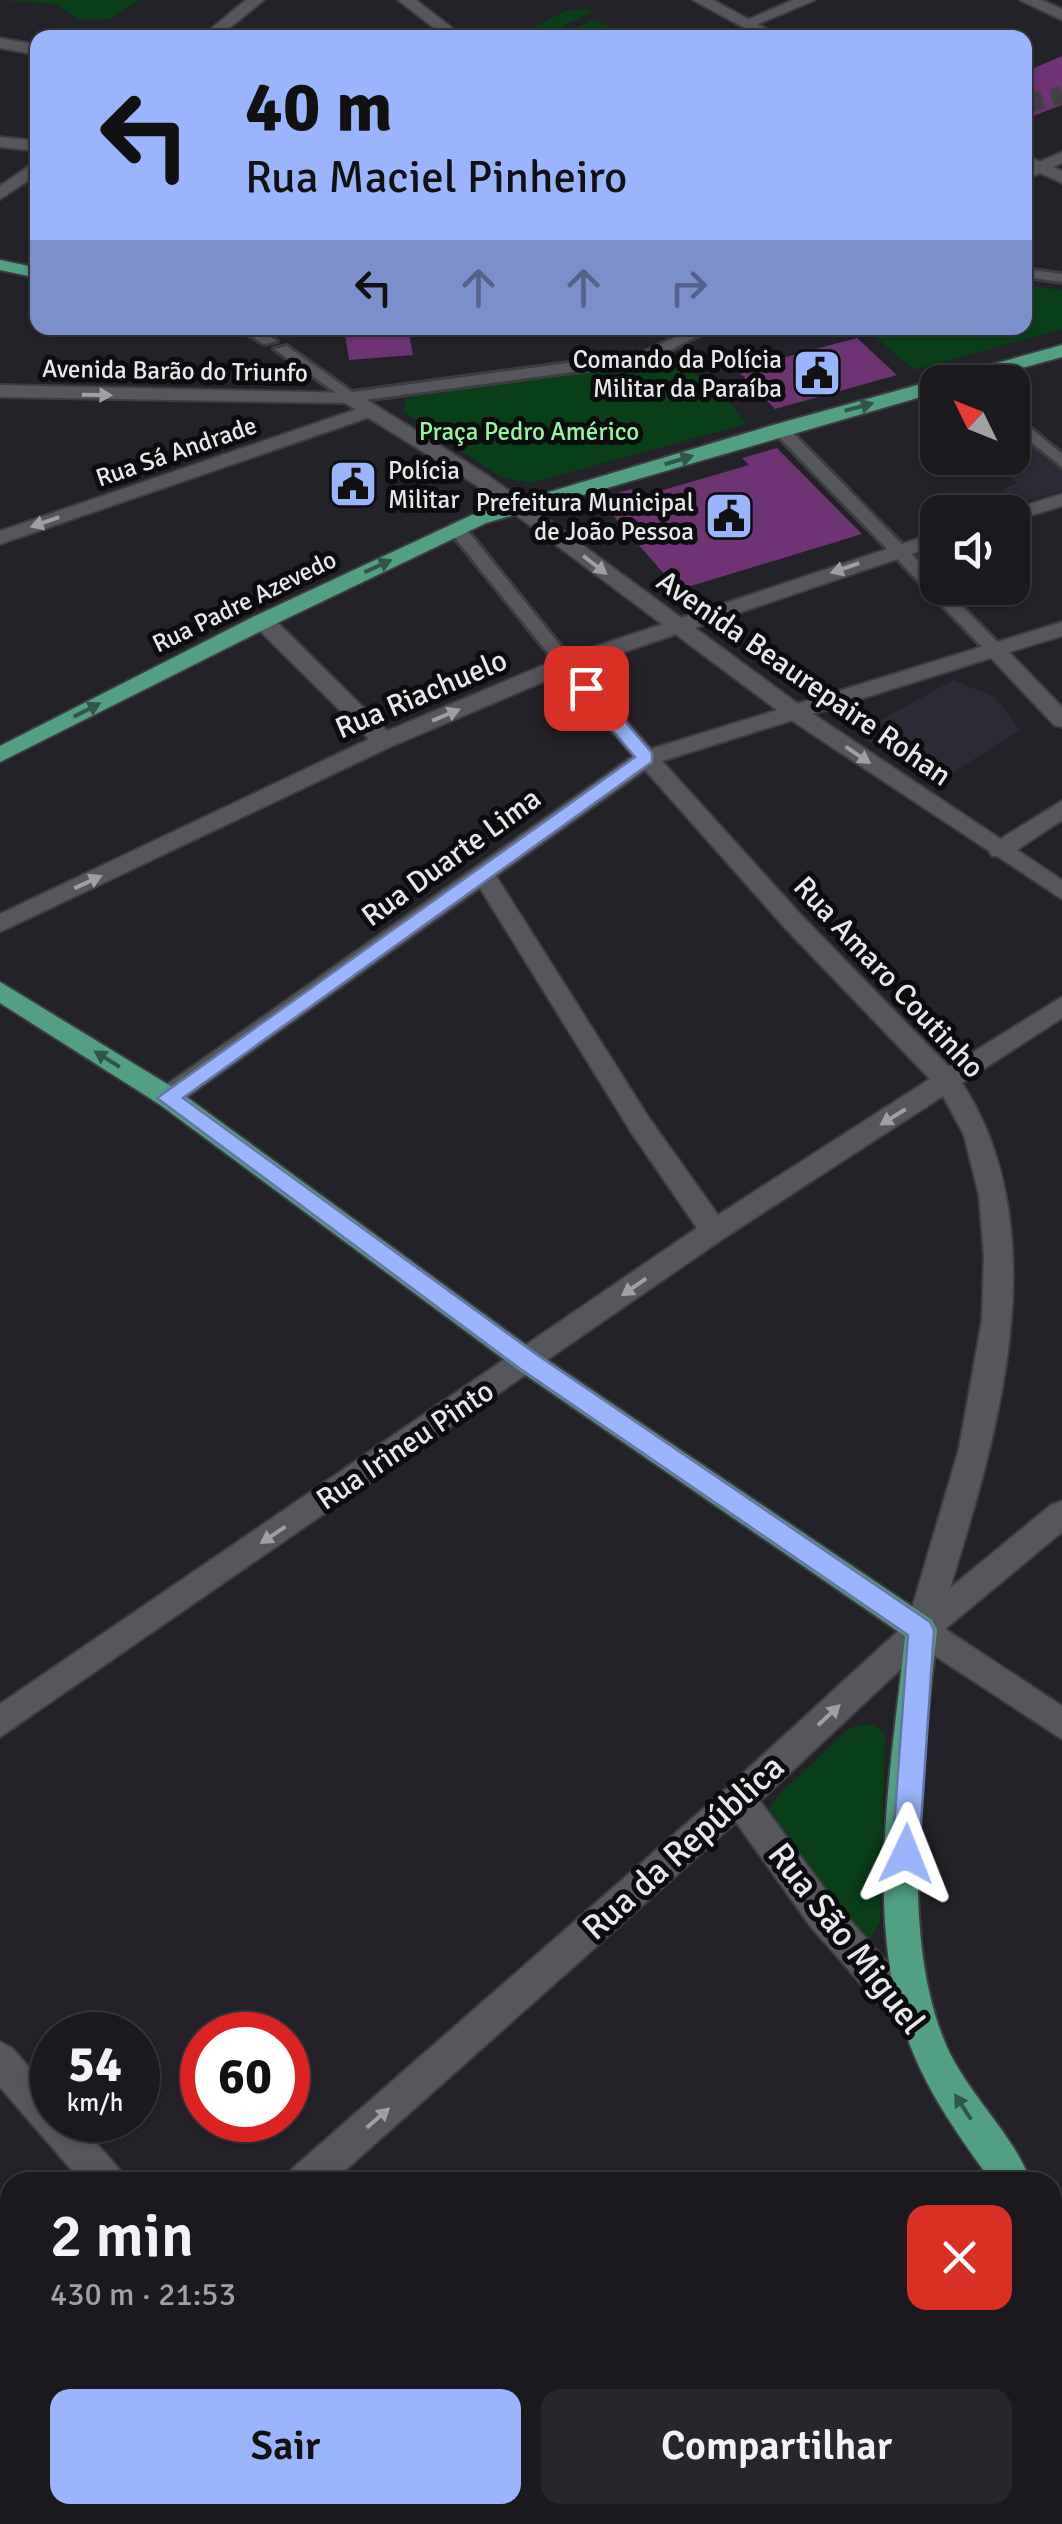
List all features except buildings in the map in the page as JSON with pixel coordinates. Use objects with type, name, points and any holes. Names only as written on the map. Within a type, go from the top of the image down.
[{"type":"main road","points":[[0,265],[30,271]]},
{"type":"main road","points":[[1016,365],[1062,351]]},
{"type":"main road","points":[[518,506],[920,391]]},
{"type":"main road","name":"Rua Padre Azevedo","points":[[0,755],[262,621],[457,528],[518,506]]},
{"type":"main road","points":[[0,991],[168,1098],[527,1361],[921,1630],[906,1819],[904,1926],[921,2026]]},
{"type":"main road","name":"Rua São Miguel","points":[[921,2026],[952,2090],[1006,2172]]},
{"type":"street","points":[[217,30],[256,0]]},
{"type":"street","points":[[406,0],[447,30]]},
{"type":"street","points":[[701,0],[761,30]]},
{"type":"street","points":[[748,23],[808,0]]},
{"type":"street","points":[[1028,0],[1062,16]]},
{"type":"street","points":[[0,43],[30,49]]},
{"type":"street","points":[[0,142],[30,145]]},
{"type":"street","points":[[1032,166],[1062,157]]},
{"type":"street","points":[[1032,168],[1062,178]]},
{"type":"street","points":[[0,194],[30,171]]},
{"type":"street","points":[[1032,274],[1062,278]]},
{"type":"street","points":[[258,335],[518,506]]},
{"type":"street","points":[[349,397],[647,357],[691,335]]},
{"type":"street","name":"Avenida Barão do Triunfo","points":[[0,391],[349,397]]},
{"type":"street","name":"Rua Sá Andrade","points":[[0,538],[369,411]]},
{"type":"street","points":[[780,429],[1062,720]]},
{"type":"street","points":[[1030,434],[1062,462]]},
{"type":"street","points":[[1030,510],[1062,500]]},
{"type":"street","name":"Avenida Beaurepaire Rohan","points":[[518,506],[674,626],[794,711],[1062,891]]},
{"type":"street","name":"Rua Amaro Coutinho","points":[[457,528],[646,758],[825,956],[948,1083],[977,1136],[996,1228],[997,1285],[985,1393],[961,1503],[921,1630]]},
{"type":"street","name":"Rua Riachuelo","points":[[0,924],[384,741],[566,664],[920,543]]},
{"type":"street","points":[[262,621],[384,741]]},
{"type":"street","name":"Rua Duarte Lima","points":[[168,1098],[646,758],[1062,628]]},
{"type":"street","points":[[1000,850],[1062,809]]},
{"type":"street","points":[[484,874],[640,1124],[714,1231]]},
{"type":"street","name":"Rua Irineu Pinto","points":[[0,1722],[714,1231],[1062,1006]]},
{"type":"street","name":"Rua da República","points":[[315,2172],[739,1799],[921,1630],[1062,1514]]},
{"type":"street","points":[[921,1630],[1062,1724]]},
{"type":"street","name":"Rua São Miguel","points":[[739,1799],[823,1914],[921,2026]]},
{"type":"street","points":[[0,2060],[97,2172]]},
{"type":"shaded area","points":[[1030,442],[1062,469],[1062,491],[1030,500],[1030,495],[1008,495],[1003,490],[1017,483],[1009,475],[1030,475]]},
{"type":"shaded area","points":[[953,680],[995,697],[1020,730],[936,783],[856,734]]},
{"type":"green space","points":[[0,0],[140,0],[109,19],[79,20],[56,4]]},
{"type":"green space","points":[[565,11],[593,12],[562,26],[571,30],[528,30]]},
{"type":"green space","points":[[593,20],[621,30],[596,30],[571,30]]},
{"type":"green space","points":[[1032,286],[1062,290],[1062,329],[920,365],[914,370],[873,335],[1032,335]]},
{"type":"green space","name":"Praça Pedro Américo","points":[[665,360],[714,384],[747,424],[530,483],[500,477],[404,412],[405,398]]},
{"type":"green space","points":[[874,1725],[885,1734],[880,1921],[869,1942],[851,1932],[766,1816],[777,1797],[847,1730]]},
{"type":"tunnel","points":[[1032,102],[1062,95]]},
{"type":"place","name":"Comando da Polícia Militar da Paraíba","points":[[817,373]]},
{"type":"place","name":"Polícia Militar","points":[[353,484]]},
{"type":"place","name":"Prefeitura Municipal de João Pessoa","points":[[729,516]]},
{"type":"route","points":[[586,688],[646,758],[168,1098],[527,1361],[921,1630],[906,1854]]}]
